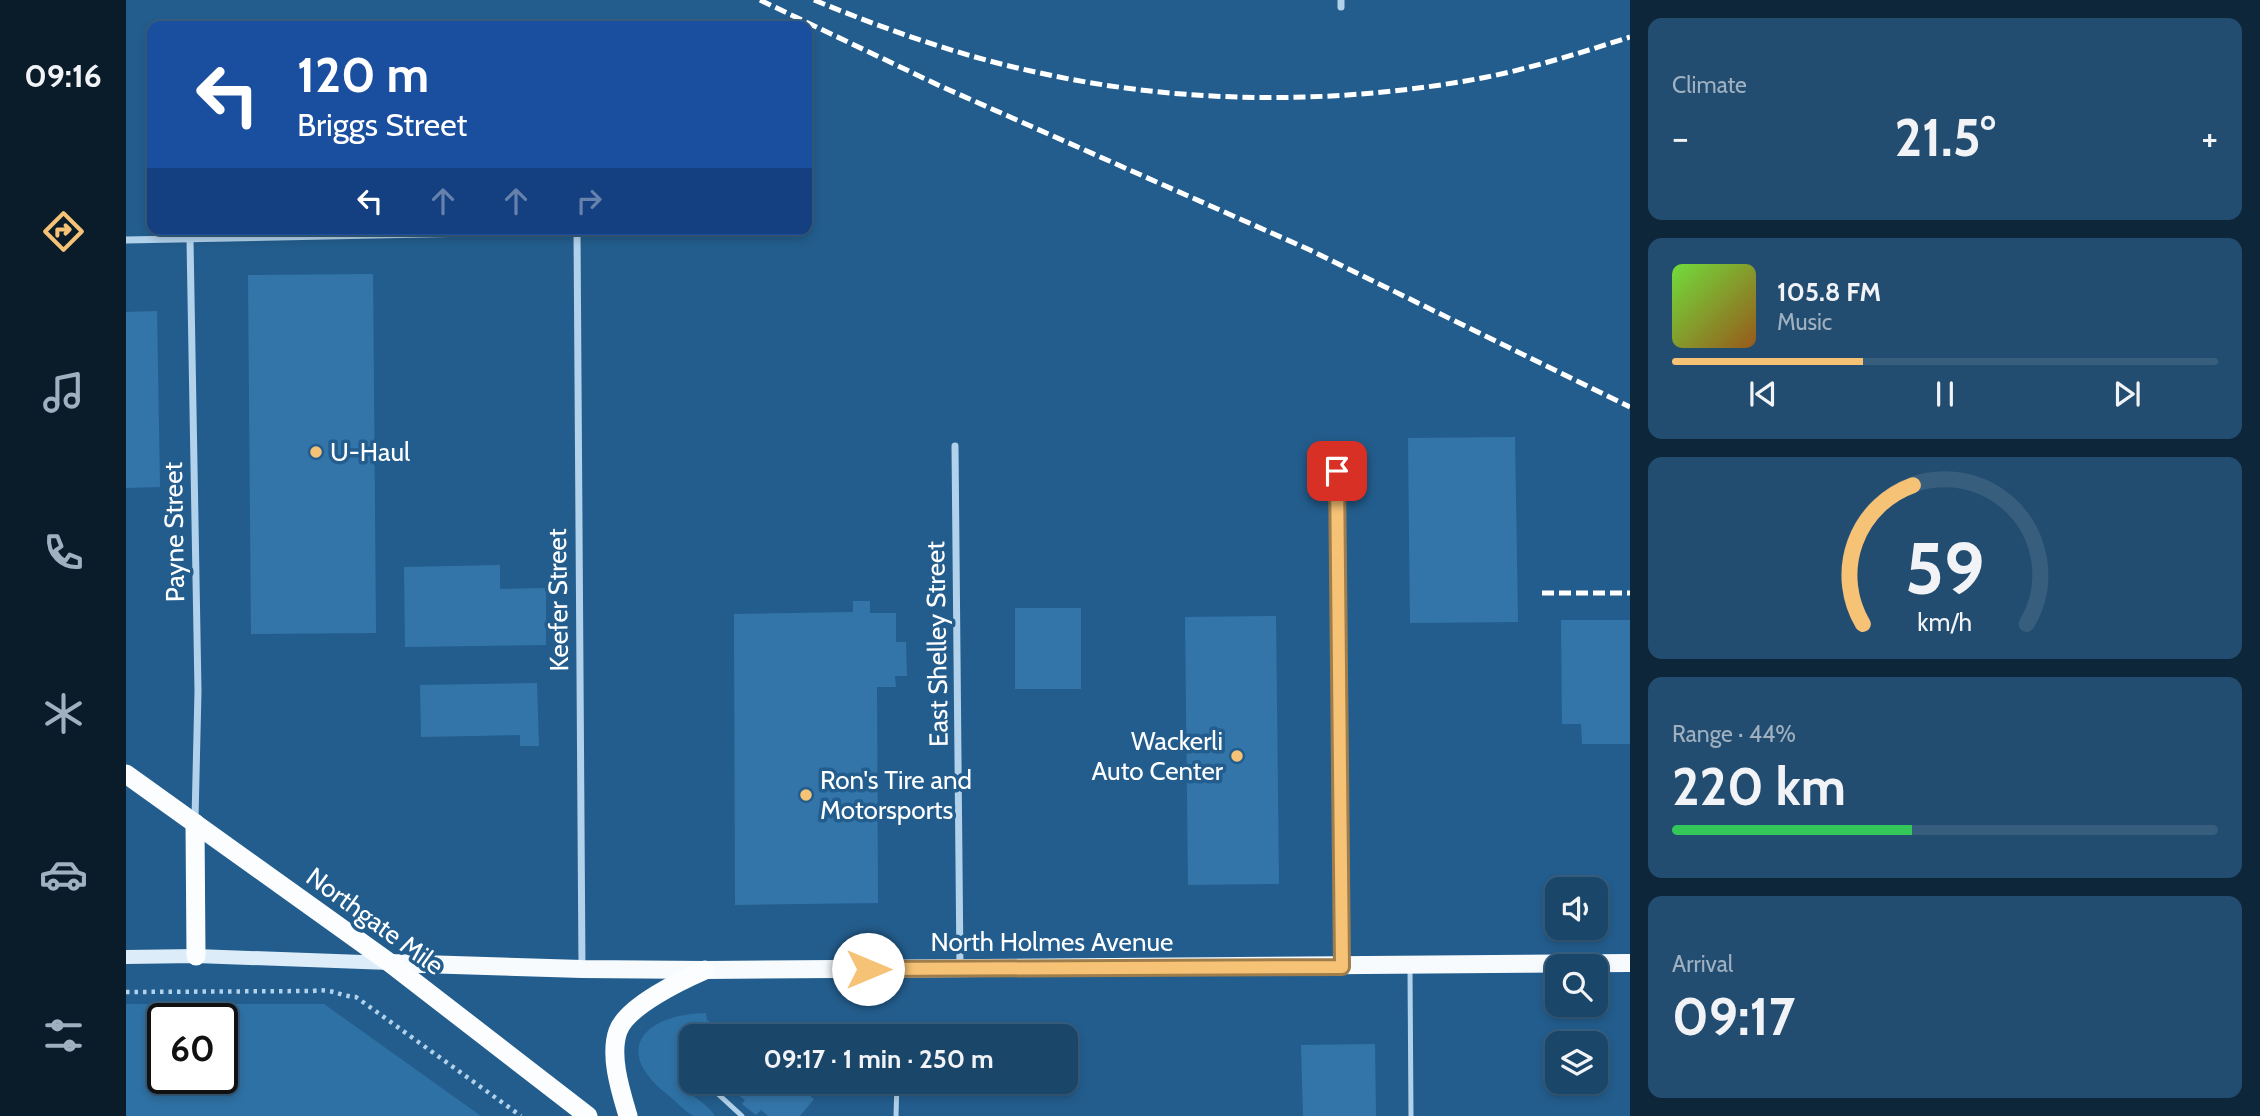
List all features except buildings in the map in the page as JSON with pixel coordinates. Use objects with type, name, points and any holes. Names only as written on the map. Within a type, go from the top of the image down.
[{"type":"highway","name":"Northgate Mile","points":[[126,774],[390,963],[588,1116]]},
{"type":"highway","points":[[195,823],[196,956]]},
{"type":"highway","points":[[628,1116],[615,1054],[618,1031],[626,1019],[666,988],[705,970]]},
{"type":"main road","points":[[126,957],[196,956],[390,963]]},
{"type":"main road","name":"North Holmes Avenue","points":[[390,963],[705,970],[1630,963]]},
{"type":"street","points":[[126,240],[325,235]]},
{"type":"street","name":"Keefer Street","points":[[577,235],[582,969]]},
{"type":"street","name":"Payne Street","points":[[190,240],[198,691],[195,823]]},
{"type":"street","points":[[1336,444],[1342,967]]},
{"type":"street","name":"East Shelley Street","points":[[956,446],[960,969]]},
{"type":"lane","points":[[1410,966],[1411,1116]]},
{"type":"lane","points":[[718,1094],[742,1116]]},
{"type":"lane","points":[[896,1116],[897,1094]]},
{"type":"path","points":[[126,992],[327,989],[348,997],[356,997],[521,1116]]},
{"type":"shaded area","points":[[126,1004],[147,1004],[147,1094],[238,1094],[238,1004],[324,1004],[481,1116],[126,1116]]},
{"type":"shaded area","points":[[706,1013],[707,1020],[713,1024],[679,1024],[679,1094],[691,1094],[715,1116],[694,1116],[684,1109],[650,1079],[641,1063],[638,1050],[642,1038],[666,1020]]},
{"type":"railway","points":[[760,0],[804,21]]},
{"type":"railway","points":[[814,0],[869,22],[982,59],[1095,84],[1207,96],[1320,96],[1432,86],[1523,69],[1630,37]]},
{"type":"railway","points":[[812,25],[938,85],[1310,250],[1630,407]]},
{"type":"railway","points":[[1542,593],[1630,593]]},
{"type":"place","name":"U-Haul","points":[[316,452]]},
{"type":"place","name":"Wackerli Auto Center","points":[[1237,756]]},
{"type":"place","name":"Ron's Tire and Motorsports","points":[[806,795]]},
{"type":"route","points":[[868,969],[1342,967],[1337,471]]}]
